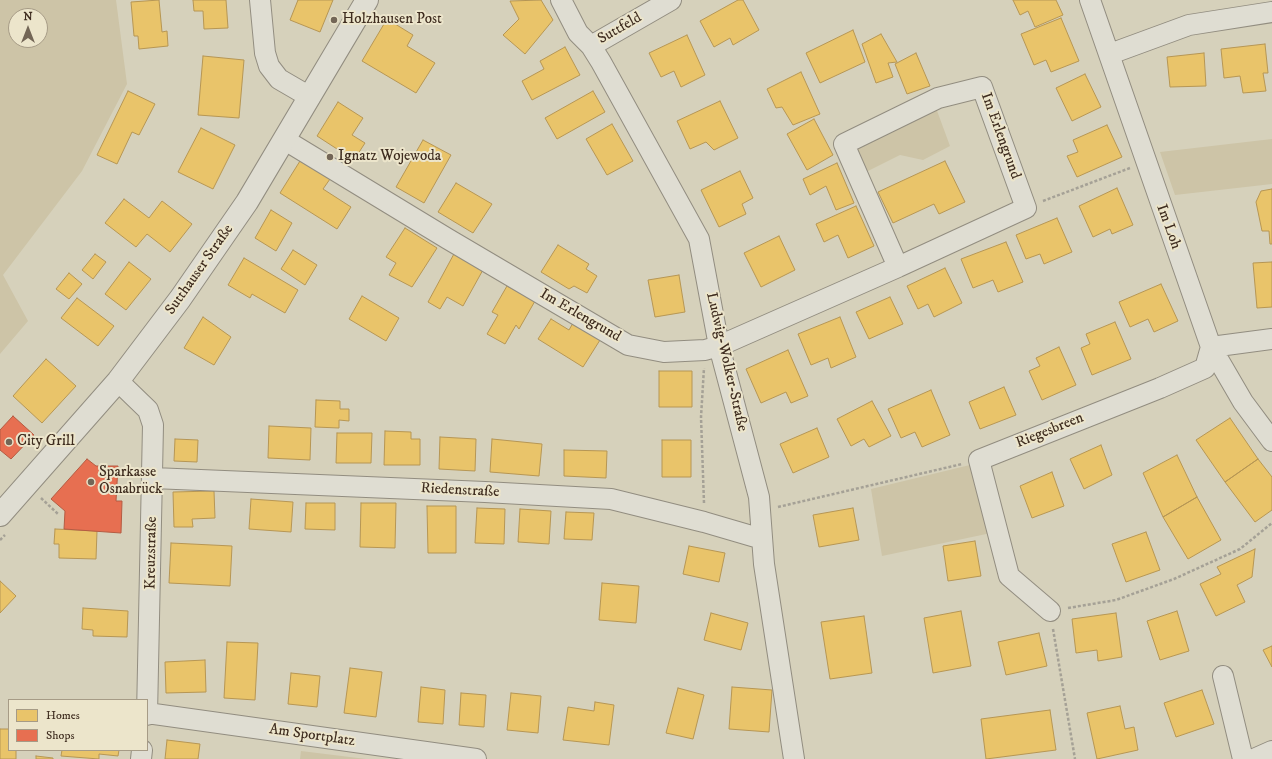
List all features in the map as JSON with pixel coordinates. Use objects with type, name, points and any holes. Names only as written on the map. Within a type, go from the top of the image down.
[{"type":"street","points":[[260,0],[265,53],[269,66],[279,79],[310,97]]},
{"type":"street","name":"Sutthauser Straße","points":[[0,515],[118,381],[155,334],[193,281],[247,202],[367,0]]},
{"type":"street","name":"Ludwig-Wolker-Straße","points":[[561,0],[578,33],[591,46],[699,239],[712,348],[759,497],[764,564],[794,759]]},
{"type":"street","name":"Suttfeld","points":[[591,46],[671,0]]},
{"type":"street","name":"Im Loh","points":[[1090,0],[1110,54],[1145,162],[1211,347],[1243,402],[1272,441]]},
{"type":"street","points":[[1110,54],[1189,25],[1272,12]]},
{"type":"street","name":"Im Erlengrund","points":[[285,140],[448,239],[628,345],[664,352],[712,348],[898,267],[1026,208],[982,87],[938,98],[844,144],[898,267]]},
{"type":"street","points":[[1211,347],[1272,339]]},
{"type":"street","name":"Riegesbreen","points":[[979,460],[1160,388],[1205,368],[1211,347]]},
{"type":"street","name":"Kreuzstraße","points":[[118,381],[148,410],[153,425],[147,699]]},
{"type":"street","points":[[979,460],[1009,576],[1050,611]]},
{"type":"street","name":"Riedenstraße","points":[[153,478],[485,492],[611,499],[704,522],[762,539]]},
{"type":"street","points":[[1223,676],[1243,759]]},
{"type":"street","name":"Am Sportplatz","points":[[148,714],[476,759]]},
{"type":"street","points":[[1254,759],[1272,751]]},
{"type":"path","points":[[1026,208],[1145,162]]},
{"type":"path","points":[[704,522],[701,417],[712,348]]},
{"type":"path","points":[[760,511],[979,460]]},
{"type":"path","points":[[40,498],[58,514]]},
{"type":"path","points":[[1075,759],[1050,611],[1116,600],[1174,580],[1240,549],[1272,522]]},
{"type":"shaded area","points":[[0,0],[116,0],[127,84],[82,171],[3,275],[28,321],[0,354]]},
{"type":"shaded area","points":[[936,108],[950,146],[923,160],[900,155],[864,173],[852,146]]},
{"type":"shaded area","points":[[1272,139],[1272,184],[1175,195],[1160,152]]},
{"type":"shaded area","points":[[974,464],[991,533],[882,556],[871,489]]},
{"type":"shaded area","points":[[301,751],[366,759],[300,759]]},
{"type":"building: Homes","points":[[159,0],[162,32],[167,31],[168,46],[139,49],[138,36],[134,36],[131,2]]},
{"type":"building: Homes","points":[[193,0],[226,0],[228,28],[204,29],[203,11],[194,11]]},
{"type":"building: Homes","points":[[298,0],[333,0],[320,32],[290,20]]},
{"type":"building: Homes","points":[[541,0],[553,20],[525,54],[503,35],[519,19],[510,1]]},
{"type":"building: Homes","points":[[738,0],[743,0],[759,30],[733,45],[730,38],[714,47],[700,21]]},
{"type":"building: Homes","points":[[1013,0],[1056,0],[1063,15],[1035,27],[1028,11],[1020,15]]},
{"type":"building: Homes","points":[[1061,18],[1079,61],[1051,72],[1046,60],[1034,65],[1021,34]]},
{"type":"building: Homes","points":[[387,19],[413,35],[407,46],[435,63],[416,93],[362,61]]},
{"type":"building: Homes","points":[[853,30],[865,62],[820,83],[806,53]]},
{"type":"building: Homes","points":[[881,34],[897,62],[888,63],[893,77],[876,83],[862,44]]},
{"type":"building: Homes","points":[[687,35],[705,75],[681,87],[674,71],[661,77],[649,53]]},
{"type":"building: Homes","points":[[1265,44],[1268,73],[1263,73],[1266,91],[1243,93],[1240,76],[1224,78],[1221,49]]},
{"type":"building: Homes","points":[[565,47],[580,75],[532,100],[522,81],[544,69],[540,61]]},
{"type":"building: Homes","points":[[916,53],[930,86],[907,94],[895,64]]},
{"type":"building: Homes","points":[[1204,53],[1206,86],[1170,87],[1167,57]]},
{"type":"building: Homes","points":[[203,56],[244,60],[239,118],[198,115]]},
{"type":"building: Homes","points":[[801,72],[820,114],[793,125],[782,107],[776,108],[767,89]]},
{"type":"building: Homes","points":[[1085,74],[1101,107],[1072,121],[1056,88]]},
{"type":"building: Homes","points":[[128,91],[155,104],[139,135],[132,132],[117,164],[97,155]]},
{"type":"building: Homes","points":[[593,91],[605,112],[557,139],[545,118]]},
{"type":"building: Homes","points":[[720,101],[738,138],[714,150],[706,142],[690,149],[677,121]]},
{"type":"building: Homes","points":[[338,102],[363,118],[352,135],[365,143],[354,160],[317,136]]},
{"type":"building: Homes","points":[[814,119],[833,155],[807,170],[787,134]]},
{"type":"building: Homes","points":[[612,124],[633,161],[607,175],[586,139]]},
{"type":"building: Homes","points":[[1107,125],[1122,157],[1077,177],[1067,156],[1078,152],[1073,140]]},
{"type":"building: Homes","points":[[201,128],[235,145],[213,189],[178,172]]},
{"type":"building: Homes","points":[[423,140],[451,155],[424,203],[396,187]]},
{"type":"building: Homes","points":[[300,161],[330,179],[323,189],[351,207],[337,229],[280,193]]},
{"type":"building: Homes","points":[[945,161],[965,202],[939,214],[934,204],[893,223],[878,192]]},
{"type":"building: Homes","points":[[837,163],[854,203],[836,210],[826,186],[810,195],[803,179]]},
{"type":"building: Homes","points":[[740,171],[753,198],[742,204],[746,214],[719,227],[701,190]]},
{"type":"building: Homes","points":[[456,183],[492,204],[473,233],[438,212]]},
{"type":"building: Homes","points":[[1117,188],[1133,225],[1112,234],[1110,229],[1093,237],[1079,206]]},
{"type":"building: Homes","points":[[1272,189],[1272,244],[1270,244],[1269,231],[1262,231],[1256,202],[1261,191]]},
{"type":"building: Homes","points":[[124,199],[149,218],[162,201],[192,224],[170,252],[147,234],[136,247],[105,223]]},
{"type":"building: Homes","points":[[856,206],[874,246],[848,258],[838,235],[824,242],[816,224]]},
{"type":"building: Homes","points":[[271,210],[292,223],[276,251],[255,238]]},
{"type":"building: Homes","points":[[1057,218],[1072,252],[1044,264],[1040,254],[1026,259],[1016,235]]},
{"type":"building: Homes","points":[[405,228],[437,248],[412,287],[389,275],[396,263],[386,257]]},
{"type":"building: Homes","points":[[779,236],[795,270],[761,287],[744,253]]},
{"type":"building: Homes","points":[[1006,242],[1023,282],[998,292],[993,280],[973,288],[961,259]]},
{"type":"building: Homes","points":[[558,245],[589,264],[586,269],[597,276],[587,293],[574,286],[569,289],[541,272]]},
{"type":"building: Homes","points":[[293,250],[317,265],[305,285],[281,269]]},
{"type":"building: Homes","points":[[455,252],[484,268],[463,306],[447,297],[440,309],[428,302]]},
{"type":"building: Homes","points":[[95,254],[106,262],[93,279],[82,270]]},
{"type":"building: Homes","points":[[244,258],[298,290],[285,313],[252,294],[250,298],[228,285]]},
{"type":"building: Homes","points":[[129,262],[151,279],[126,310],[105,294]]},
{"type":"building: Homes","points":[[1272,262],[1272,307],[1257,308],[1253,263]]},
{"type":"building: Homes","points":[[945,268],[962,303],[934,317],[928,304],[918,309],[907,286]]},
{"type":"building: Homes","points":[[69,273],[82,284],[69,299],[56,289]]},
{"type":"building: Homes","points":[[679,275],[685,312],[655,317],[648,280]]},
{"type":"building: Homes","points":[[1161,284],[1178,321],[1154,332],[1148,319],[1130,327],[1119,302]]},
{"type":"building: Homes","points":[[507,286],[535,301],[519,329],[516,325],[505,344],[487,334],[498,315],[492,312]]},
{"type":"building: Homes","points":[[362,296],[399,318],[386,341],[349,319]]},
{"type":"building: Homes","points":[[890,297],[903,324],[869,339],[856,312]]},
{"type":"building: Homes","points":[[77,298],[114,326],[98,346],[61,318]]},
{"type":"building: Homes","points":[[203,317],[231,337],[214,365],[184,348]]},
{"type":"building: Homes","points":[[840,317],[856,357],[831,368],[828,358],[811,365],[798,334]]},
{"type":"building: Homes","points":[[551,319],[569,330],[573,323],[600,340],[583,367],[538,339]]},
{"type":"building: Homes","points":[[1115,322],[1131,359],[1092,375],[1081,348],[1090,344],[1086,334]]},
{"type":"building: Homes","points":[[1059,347],[1076,385],[1042,400],[1029,371],[1040,366],[1036,358]]},
{"type":"building: Homes","points":[[788,350],[808,396],[791,403],[786,392],[761,403],[746,369]]},
{"type":"building: Homes","points":[[46,359],[76,386],[42,423],[13,396]]},
{"type":"building: Homes","points":[[659,371],[692,371],[692,407],[659,407]]},
{"type":"building: Homes","points":[[1004,387],[1016,415],[980,429],[969,402]]},
{"type":"building: Homes","points":[[931,390],[950,435],[922,447],[915,432],[901,438],[888,409]]},
{"type":"building: Homes","points":[[316,400],[340,401],[340,409],[349,409],[349,421],[339,420],[339,428],[315,427]]},
{"type":"building: Homes","points":[[872,401],[891,436],[869,447],[864,439],[851,446],[837,419]]},
{"type":"building: Homes","points":[[1230,418],[1258,459],[1225,482],[1196,440]]},
{"type":"building: Homes","points":[[269,426],[311,428],[310,460],[268,458]]},
{"type":"building: Homes","points":[[817,428],[829,457],[793,473],[780,444]]},
{"type":"building: Homes","points":[[385,431],[411,432],[411,439],[420,439],[420,465],[384,465]]},
{"type":"building: Homes","points":[[337,433],[372,433],[371,463],[336,463]]},
{"type":"building: Homes","points":[[440,437],[476,439],[475,471],[439,469]]},
{"type":"building: Homes","points":[[175,439],[198,440],[197,462],[174,461]]},
{"type":"building: Homes","points":[[492,439],[542,444],[539,476],[490,472]]},
{"type":"building: Homes","points":[[662,440],[691,440],[691,477],[662,477]]},
{"type":"building: Homes","points":[[1101,445],[1112,475],[1084,489],[1070,459]]},
{"type":"building: Homes","points":[[564,450],[607,451],[606,478],[564,476]]},
{"type":"building: Homes","points":[[1177,455],[1197,497],[1163,517],[1143,473]]},
{"type":"building: Homes","points":[[1258,459],[1272,477],[1272,510],[1255,522],[1225,482]]},
{"type":"building: Homes","points":[[1052,472],[1064,506],[1032,518],[1020,486]]},
{"type":"building: Homes","points":[[214,491],[215,518],[192,519],[193,527],[174,527],[173,492]]},
{"type":"building: Homes","points":[[1197,497],[1221,540],[1188,559],[1163,517]]},
{"type":"building: Homes","points":[[251,499],[293,502],[291,532],[249,529]]},
{"type":"building: Homes","points":[[306,503],[335,503],[335,530],[305,529]]},
{"type":"building: Homes","points":[[361,503],[396,503],[395,548],[360,547]]},
{"type":"building: Homes","points":[[427,506],[456,506],[456,553],[428,553]]},
{"type":"building: Homes","points":[[477,508],[505,509],[504,544],[475,543]]},
{"type":"building: Homes","points":[[853,508],[859,540],[819,547],[813,515]]},
{"type":"building: Homes","points":[[520,509],[551,511],[549,544],[518,542]]},
{"type":"building: Homes","points":[[566,512],[594,513],[592,540],[564,539]]},
{"type":"building: Homes","points":[[55,529],[97,531],[96,559],[59,558],[59,544],[54,544]]},
{"type":"building: Homes","points":[[1146,532],[1160,570],[1126,582],[1112,544]]},
{"type":"building: Homes","points":[[975,541],[981,576],[948,581],[943,546]]},
{"type":"building: Homes","points":[[171,543],[232,546],[230,586],[169,583]]},
{"type":"building: Homes","points":[[689,546],[725,553],[719,582],[683,574]]},
{"type":"building: Homes","points":[[1255,549],[1252,577],[1237,585],[1245,602],[1216,616],[1200,584],[1221,574],[1217,567]]},
{"type":"building: Homes","points":[[0,581],[16,596],[0,613]]},
{"type":"building: Homes","points":[[602,583],[639,586],[636,623],[599,620]]},
{"type":"building: Homes","points":[[83,608],[128,611],[127,637],[93,636],[93,630],[82,629]]},
{"type":"building: Homes","points":[[961,611],[971,666],[933,673],[924,618]]},
{"type":"building: Homes","points":[[1177,611],[1189,651],[1160,660],[1147,621]]},
{"type":"building: Homes","points":[[711,613],[748,623],[741,650],[704,640]]},
{"type":"building: Homes","points":[[1116,613],[1122,657],[1098,661],[1097,650],[1076,653],[1072,619]]},
{"type":"building: Homes","points":[[864,616],[872,673],[830,679],[821,622]]},
{"type":"building: Homes","points":[[1039,633],[1047,666],[1006,675],[998,642]]},
{"type":"building: Homes","points":[[227,642],[258,643],[255,700],[224,698]]},
{"type":"building: Homes","points":[[1272,646],[1272,667],[1263,650]]},
{"type":"building: Homes","points":[[205,660],[206,692],[166,693],[165,662]]},
{"type":"building: Homes","points":[[350,668],[382,672],[376,717],[344,713]]},
{"type":"building: Homes","points":[[291,673],[320,676],[317,707],[288,704]]},
{"type":"building: Homes","points":[[421,687],[445,690],[443,724],[418,722]]},
{"type":"building: Homes","points":[[732,687],[772,690],[769,732],[729,729]]},
{"type":"building: Homes","points":[[678,688],[704,695],[693,739],[666,733]]},
{"type":"building: Homes","points":[[1202,690],[1214,724],[1176,737],[1164,703]]},
{"type":"building: Homes","points":[[461,693],[486,695],[484,727],[459,725]]},
{"type":"building: Homes","points":[[511,693],[541,696],[538,733],[507,730]]},
{"type":"building: Homes","points":[[595,702],[614,705],[609,745],[563,740],[568,707],[594,711]]},
{"type":"building: Homes","points":[[1120,706],[1125,729],[1134,727],[1138,750],[1097,759],[1087,713]]},
{"type":"building: Homes","points":[[1050,710],[1056,750],[986,759],[981,719]]},
{"type":"building: Homes","points":[[0,729],[8,729],[8,751],[16,751],[16,759],[0,759]]},
{"type":"building: Homes","points":[[167,740],[200,744],[198,759],[165,759]]},
{"type":"building: Homes","points":[[62,751],[119,751],[118,756],[99,754],[99,759],[61,756]]},
{"type":"building: Homes","points":[[36,756],[53,758],[53,759],[36,759]]},
{"type":"building: Shops","points":[[13,416],[34,435],[11,459],[0,450],[0,430]]},
{"type":"building: Shops","name":"Sparkasse Osnabrück","points":[[87,459],[96,466],[118,466],[116,501],[122,501],[121,533],[64,529],[65,511],[51,499]]},
{"type":"place","name":"Holzhausen Post","points":[[334,20]]},
{"type":"place","name":"Ignatz Wojewoda","points":[[330,157]]},
{"type":"place","name":"City Grill","points":[[9,442]]},
{"type":"place","name":"Sparkasse Osnabrück","points":[[91,482]]}]
